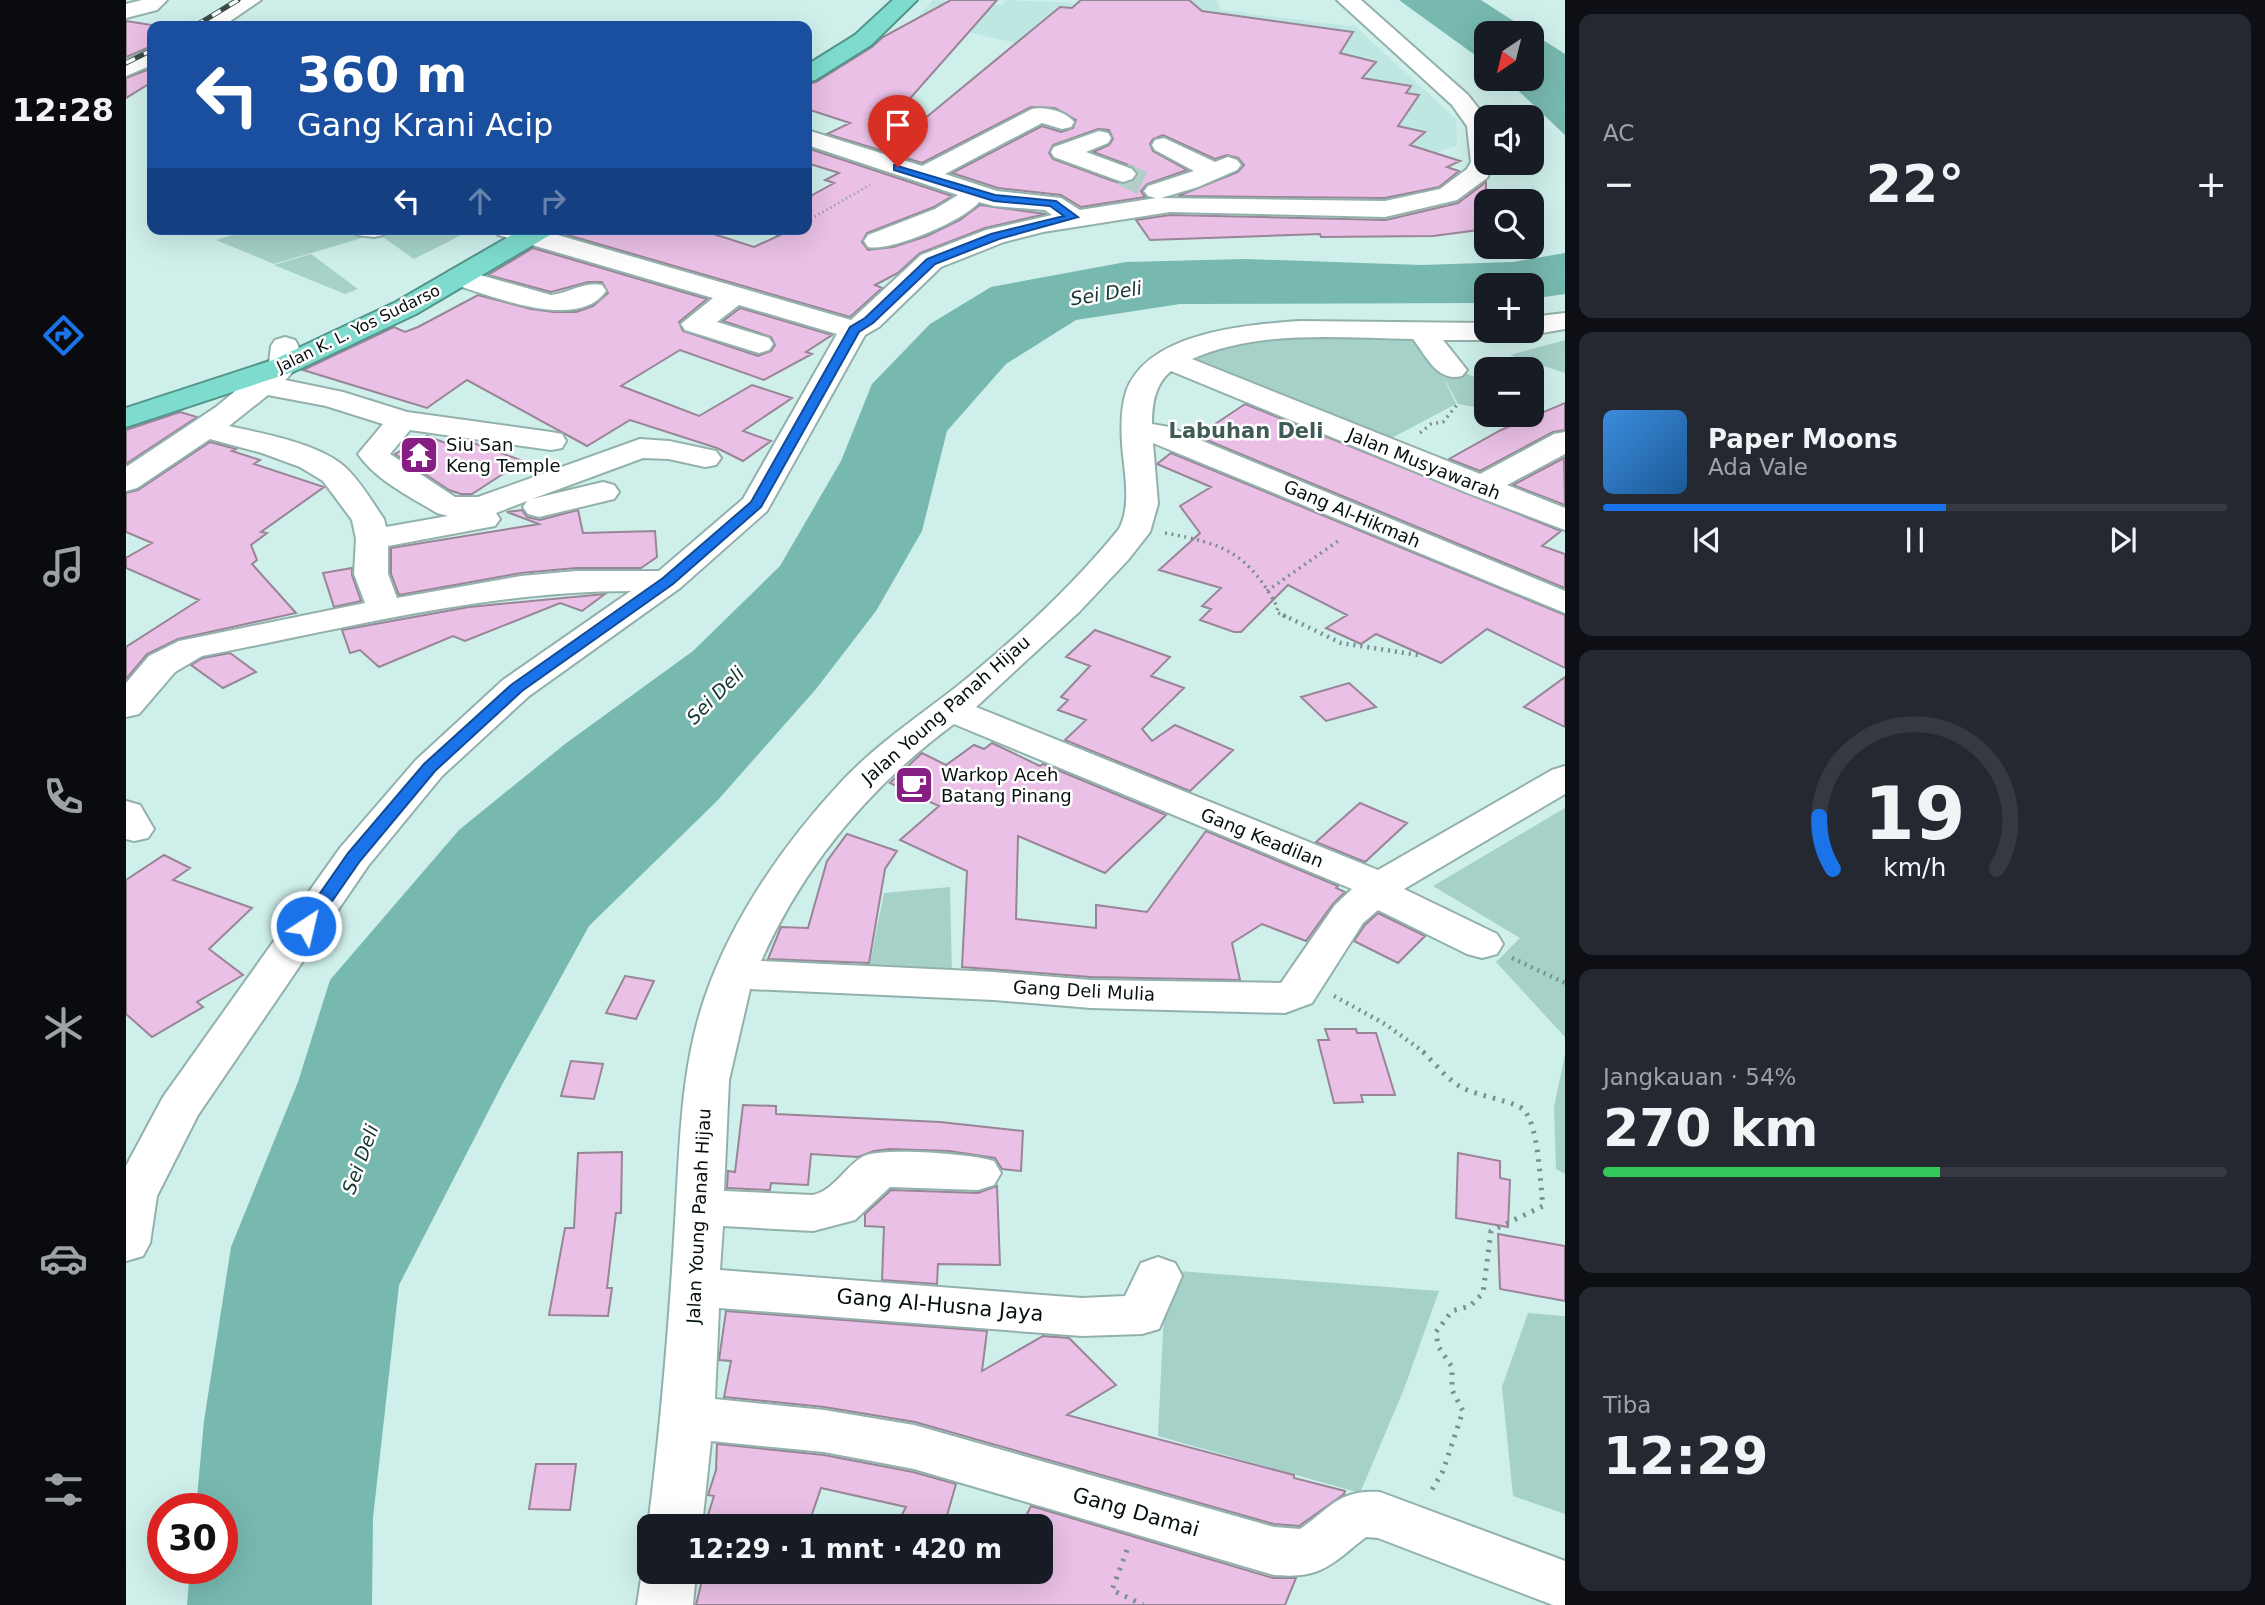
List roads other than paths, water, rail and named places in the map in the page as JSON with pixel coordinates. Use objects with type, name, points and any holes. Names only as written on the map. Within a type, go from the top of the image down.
[{"type":"highway","points":[[812,55],[854,26],[880,0]]},
{"type":"highway","points":[[812,72],[863,40],[906,0]]},
{"type":"highway","name":"Jalan K. L. Yos Sudarso","points":[[126,403],[210,375],[277,366],[379,302],[510,235]]},
{"type":"highway","name":"Jalan K. L. Yos Sudarso","points":[[126,418],[277,366],[406,308],[459,277],[513,235]]},
{"type":"street","points":[[126,11],[156,0]]},
{"type":"street","points":[[216,21],[250,0]]},
{"type":"street","points":[[1099,138],[1063,152],[1148,188],[1264,205],[1342,210],[1385,208],[1448,195],[1478,173],[1483,162],[1479,126],[1460,100],[1396,40],[1348,0]]},
{"type":"street","points":[[126,69],[147,58]]},
{"type":"street","points":[[924,175],[1040,114],[1062,122]]},
{"type":"street","points":[[812,139],[994,198],[1052,203],[1072,217]]},
{"type":"street","points":[[1164,145],[1216,170],[1263,201],[1264,205]]},
{"type":"street","points":[[126,1243],[134,1196],[179,1108],[354,857],[429,768],[516,688],[668,581],[756,504],[854,330],[869,321],[931,261],[995,236],[1072,217],[1148,188],[1216,170]]},
{"type":"street","points":[[877,241],[955,209],[971,197],[973,192]]},
{"type":"street","points":[[531,235],[854,330]]},
{"type":"street","points":[[459,277],[550,303],[571,301],[592,291]]},
{"type":"street","points":[[734,296],[695,324],[760,344]]},
{"type":"street","points":[[1421,331],[1452,370]]},
{"type":"street","points":[[1137,431],[1138,403],[1148,377],[1167,359],[1210,342],[1256,332],[1474,331]]},
{"type":"street","name":"Jalan Musyawarah","points":[[1167,359],[1565,520]]},
{"type":"street","points":[[126,481],[205,429],[277,366],[332,398],[402,419],[465,431],[551,441]]},
{"type":"street","points":[[402,419],[374,454],[384,466],[448,506],[481,507],[640,448],[669,450],[705,458]]},
{"type":"street","points":[[205,429],[273,446],[311,460],[334,474],[368,519],[372,539],[371,574],[385,610]]},
{"type":"street","name":"Gang Al-Hikmah","points":[[1137,431],[1158,434],[1565,603]]},
{"type":"street","name":"Jalan Young Panah Hijau","points":[[676,1514],[688,1418],[707,1080],[717,1025],[734,974],[783,886],[831,820],[881,763],[978,687],[1116,552],[1137,528],[1141,508],[1137,431]]},
{"type":"street","points":[[1481,486],[1565,441]]},
{"type":"street","points":[[372,539],[501,516],[603,492]]},
{"type":"street","points":[[126,706],[162,664],[191,648],[521,586],[576,582],[668,581]]},
{"type":"street","name":"Gang Keadilan","points":[[950,709],[1380,886],[1386,897],[1482,944]]},
{"type":"street","points":[[1380,886],[1565,778]]},
{"type":"street","name":"Gang Deli Mulia","points":[[734,974],[1091,994],[1284,998],[1297,993],[1349,914],[1380,886]]},
{"type":"street","points":[[700,1207],[813,1213],[838,1207],[879,1169],[978,1173]]},
{"type":"street","name":"Gang Al-Husna Jaya","points":[[695,1288],[804,1294],[1082,1317],[1142,1315],[1158,1276]]},
{"type":"street","name":"Gang Damai","points":[[688,1418],[824,1431],[914,1447],[1274,1551],[1298,1553],[1312,1549],[1352,1518],[1363,1513],[1394,1519],[1565,1586]]},
{"type":"street","points":[[665,1605],[668,1584]]},
{"type":"water","points":[[1399,0],[1481,0],[1514,21],[1474,21],[1474,54]]},
{"type":"water","points":[[1544,40],[1565,54],[1565,135],[1544,115],[1544,105],[1533,105],[1519,91],[1544,91]]},
{"type":"water","name":"Sei Deli","points":[[1565,253],[1565,294],[1544,297],[1544,273],[1474,273],[1474,303],[1180,304],[1076,320],[1006,364],[947,431],[922,531],[876,611],[816,689],[717,801],[589,926],[505,1079],[399,1285],[373,1518],[372,1605],[187,1605],[189,1584],[238,1584],[238,1493],[197,1493],[204,1421],[231,1247],[298,1082],[330,980],[459,830],[565,744],[693,651],[780,566],[841,461],[872,384],[930,324],[991,287],[1126,262],[1245,259],[1421,265],[1513,262],[1544,259],[1544,257]]},
{"type":"tunnel","points":[[1123,174],[1142,183]]},
{"type":"railway","points":[[203,21],[238,0]]},
{"type":"railway","points":[[126,63],[147,52]]},
{"type":"place","name":"Siu San Keng Temple","points":[[419,455]]},
{"type":"place","name":"Warkop Aceh Batang Pinang","points":[[914,785]]},
{"type":"district","name":"Labuhan Deli","points":[[1246,431]]}]
